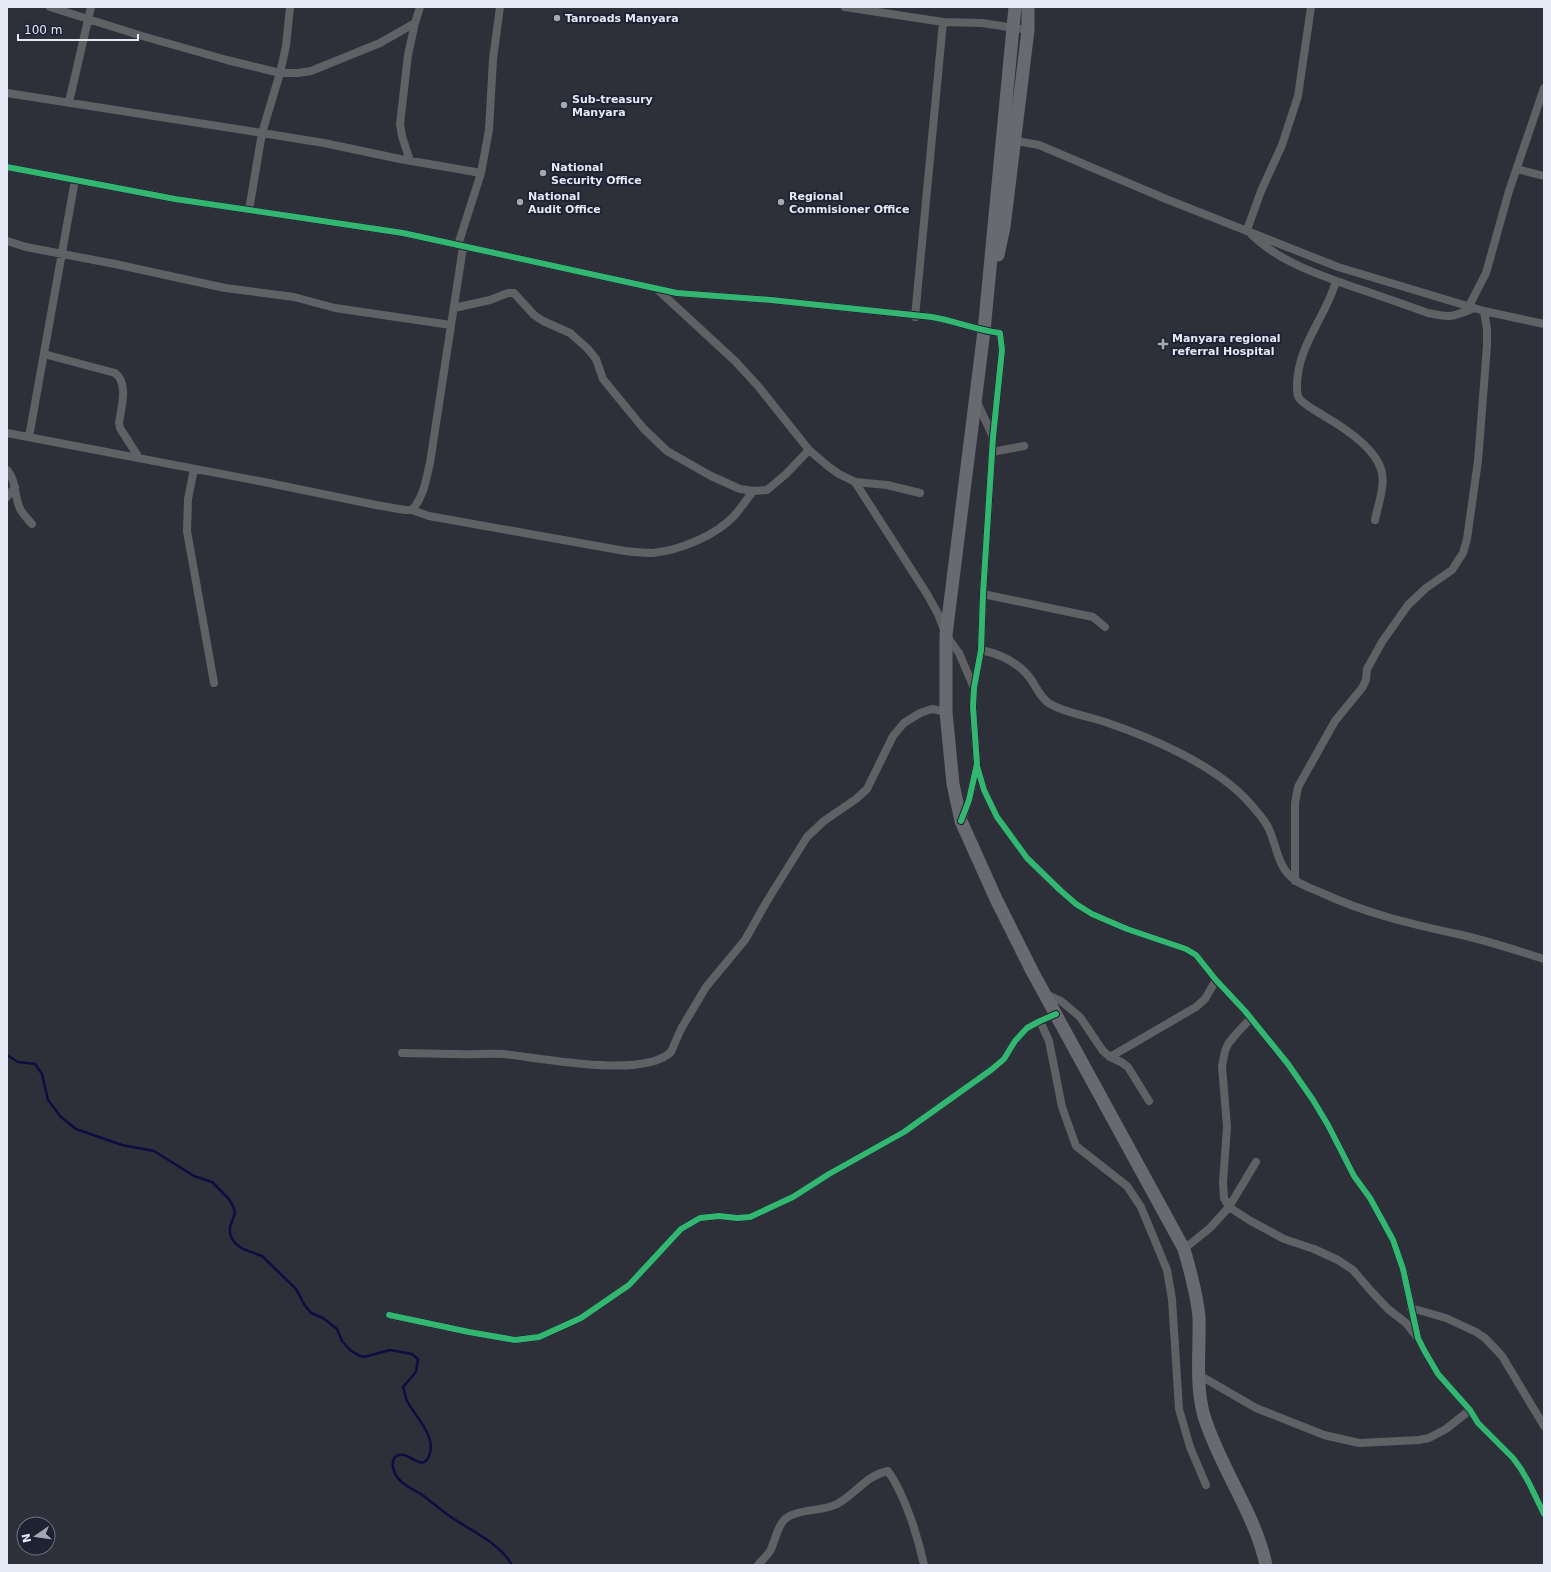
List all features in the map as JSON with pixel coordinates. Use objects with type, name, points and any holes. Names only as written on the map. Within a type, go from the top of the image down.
[{"type":"highway","points":[[1015,7],[1012,28],[1004,227],[986,306],[976,400],[946,635],[946,712],[953,784],[961,821],[993,893],[1107,1111],[1184,1249],[1196,1293],[1199,1316],[1200,1398],[1205,1417],[1218,1450],[1259,1541],[1266,1565]]},
{"type":"highway","points":[[1008,139],[1028,30],[1028,7]]},
{"type":"street","points":[[50,7],[90,18],[142,36],[213,56],[280,72],[298,73],[311,71],[380,42],[415,23]]},
{"type":"street","points":[[69,102],[90,18],[91,7]]},
{"type":"street","points":[[249,210],[262,133],[286,46],[290,7]]},
{"type":"street","points":[[410,161],[402,136],[400,124],[408,55],[420,7]]},
{"type":"street","points":[[412,510],[416,506],[425,484],[430,463],[454,308],[460,246],[481,173],[488,130],[493,59],[500,7]]},
{"type":"street","points":[[846,7],[943,22],[982,23],[1028,30]]},
{"type":"street","points":[[1246,230],[1261,191],[1282,145],[1298,96],[1311,7]]},
{"type":"street","points":[[915,316],[943,22]]},
{"type":"street","points":[[1246,230],[1266,248],[1293,264],[1336,281],[1428,313],[1441,316],[1454,316],[1472,307],[1486,273],[1517,169],[1544,88]]},
{"type":"street","points":[[7,93],[262,133],[481,173]]},
{"type":"street","points":[[1008,139],[1039,145],[1166,199],[1338,267],[1484,311],[1544,324]]},
{"type":"street","points":[[7,167],[175,199],[403,233],[695,296],[771,300],[915,316],[947,320],[984,331],[1000,333],[1002,341],[993,437],[981,650],[974,688],[973,720],[976,764],[984,790],[997,817],[1028,858],[1060,890],[1076,904],[1092,914],[1126,929],[1186,949],[1196,956],[1251,1018],[1288,1064],[1328,1125],[1354,1176],[1382,1218],[1396,1247],[1403,1270],[1418,1338]]},
{"type":"street","points":[[1517,169],[1544,176]]},
{"type":"street","points":[[29,437],[75,180]]},
{"type":"street","points":[[7,241],[26,247],[226,288],[294,297],[335,308],[451,325]]},
{"type":"street","points":[[1336,281],[1332,297],[1312,332],[1305,348],[1298,368],[1297,387],[1299,398],[1348,431],[1374,455],[1382,469],[1383,479],[1375,520]]},
{"type":"street","points":[[656,288],[744,371],[809,450],[839,474],[855,482],[887,485],[920,493]]},
{"type":"street","points":[[454,308],[490,300],[508,293],[514,293],[534,315],[543,321],[570,333],[587,348],[596,359],[603,379],[644,429],[667,451],[711,476],[740,488],[753,491],[766,490],[786,474],[809,450]]},
{"type":"street","points":[[1295,881],[1295,803],[1298,788],[1335,721],[1362,688],[1366,680],[1367,669],[1382,642],[1408,605],[1426,588],[1452,570],[1463,553],[1467,539],[1478,461],[1487,346],[1487,330],[1484,311]]},
{"type":"street","points":[[44,354],[115,373],[119,376],[123,388],[119,423],[120,428],[138,458]]},
{"type":"street","points":[[976,400],[993,437]]},
{"type":"street","points":[[7,434],[405,510],[412,510],[429,516],[625,551],[652,553],[675,548],[708,536],[719,529],[733,516],[753,491]]},
{"type":"street","points":[[992,452],[1024,446]]},
{"type":"street","points":[[7,470],[13,478],[18,505],[32,524]]},
{"type":"street","points":[[194,470],[188,499],[187,531],[214,683]]},
{"type":"street","points":[[855,482],[927,594],[938,614],[946,635],[959,653],[974,688]]},
{"type":"street","points":[[7,497],[15,487]]},
{"type":"street","points":[[983,594],[1093,617],[1105,627]]},
{"type":"street","points":[[981,650],[998,654],[1020,668],[1029,676],[1042,697],[1048,703],[1062,709],[1106,722],[1145,737],[1198,763],[1222,779],[1244,797],[1259,814],[1268,828],[1283,868],[1295,881],[1337,900],[1398,921],[1486,941],[1544,959]]},
{"type":"street","points":[[402,1053],[503,1054],[611,1065],[636,1064],[654,1060],[668,1054],[671,1052],[682,1029],[706,987],[745,940],[767,901],[807,837],[824,821],[856,799],[867,789],[893,736],[904,722],[920,713],[932,709],[946,712]]},
{"type":"street","points":[[961,821],[969,800],[976,764]]},
{"type":"street","points":[[1110,1057],[1196,1007],[1204,999],[1216,980]]},
{"type":"street","points":[[1045,994],[1061,1001],[1080,1017],[1103,1051],[1110,1057],[1128,1067],[1149,1101]]},
{"type":"street","points":[[389,1315],[515,1340],[539,1337],[581,1318],[629,1285],[681,1229],[700,1218],[719,1216],[738,1218],[750,1217],[793,1197],[829,1174],[904,1132],[991,1070],[1004,1059],[1015,1041],[1027,1028],[1056,1014]]},
{"type":"street","points":[[1251,1018],[1228,1044],[1222,1066],[1227,1127],[1223,1182],[1224,1198],[1229,1207],[1284,1240],[1314,1249],[1338,1260],[1353,1270],[1388,1309],[1406,1323],[1418,1338],[1438,1374],[1470,1410],[1478,1423],[1513,1458],[1529,1483],[1544,1514]]},
{"type":"street","points":[[1040,1021],[1049,1040],[1062,1107],[1076,1146],[1127,1186],[1141,1207],[1167,1270],[1173,1304],[1179,1408],[1190,1447],[1206,1485]]},
{"type":"street","points":[[1184,1249],[1210,1228],[1229,1207],[1256,1162]]},
{"type":"street","points":[[1411,1308],[1446,1318],[1476,1332],[1485,1338],[1502,1356],[1544,1425]]},
{"type":"street","points":[[1199,1375],[1256,1408],[1324,1435],[1359,1443],[1419,1440],[1430,1438],[1456,1422],[1470,1410]]},
{"type":"street","points":[[758,1565],[770,1552],[781,1524],[785,1519],[805,1511],[836,1504],[870,1477],[888,1471],[894,1480],[916,1533],[924,1565]]},
{"type":"waterway","points":[[7,1055],[18,1062],[35,1064],[42,1074],[48,1100],[61,1117],[76,1129],[122,1145],[154,1151],[194,1176],[212,1182],[228,1198],[233,1206],[235,1213],[230,1227],[230,1233],[236,1244],[243,1249],[262,1256],[296,1289],[311,1313],[323,1318],[337,1329],[342,1341],[350,1350],[364,1357],[390,1350],[412,1354],[418,1359],[416,1372],[403,1387],[407,1401],[430,1439],[430,1453],[428,1459],[422,1463],[404,1455],[395,1457],[393,1468],[396,1475],[405,1485],[421,1494],[448,1515],[492,1543],[512,1565]]},
{"type":"cycle path","points":[[7,167],[175,199],[403,233],[677,293],[771,300],[932,317],[1000,333],[1002,350],[993,437],[981,650],[974,688],[973,707],[977,764],[969,800],[961,821]]},
{"type":"cycle path","points":[[977,766],[984,790],[997,817],[1027,858],[1060,890],[1076,904],[1092,914],[1127,929],[1186,949],[1196,955],[1216,980],[1245,1011],[1288,1064],[1328,1125],[1354,1176],[1370,1198],[1393,1240],[1403,1269],[1418,1338],[1424,1350],[1438,1374],[1470,1410],[1478,1423],[1513,1458],[1529,1483],[1544,1514]]},
{"type":"cycle path","points":[[389,1315],[515,1340],[539,1337],[581,1318],[629,1285],[681,1229],[700,1218],[719,1216],[737,1218],[750,1217],[793,1197],[829,1174],[904,1132],[991,1070],[1004,1059],[1015,1041],[1027,1028],[1056,1014]]},
{"type":"place","name":"Tanroads Manyara","points":[[557,18]]},
{"type":"place","name":"Sub-treasury Manyara","points":[[564,105]]},
{"type":"place","name":"National Security Office","points":[[543,173]]},
{"type":"place","name":"National Audit Office","points":[[520,202]]},
{"type":"place","name":"Regional Commisioner Office","points":[[781,202]]},
{"type":"place","name":"Manyara regional referral Hospital","points":[[1163,344]]}]
